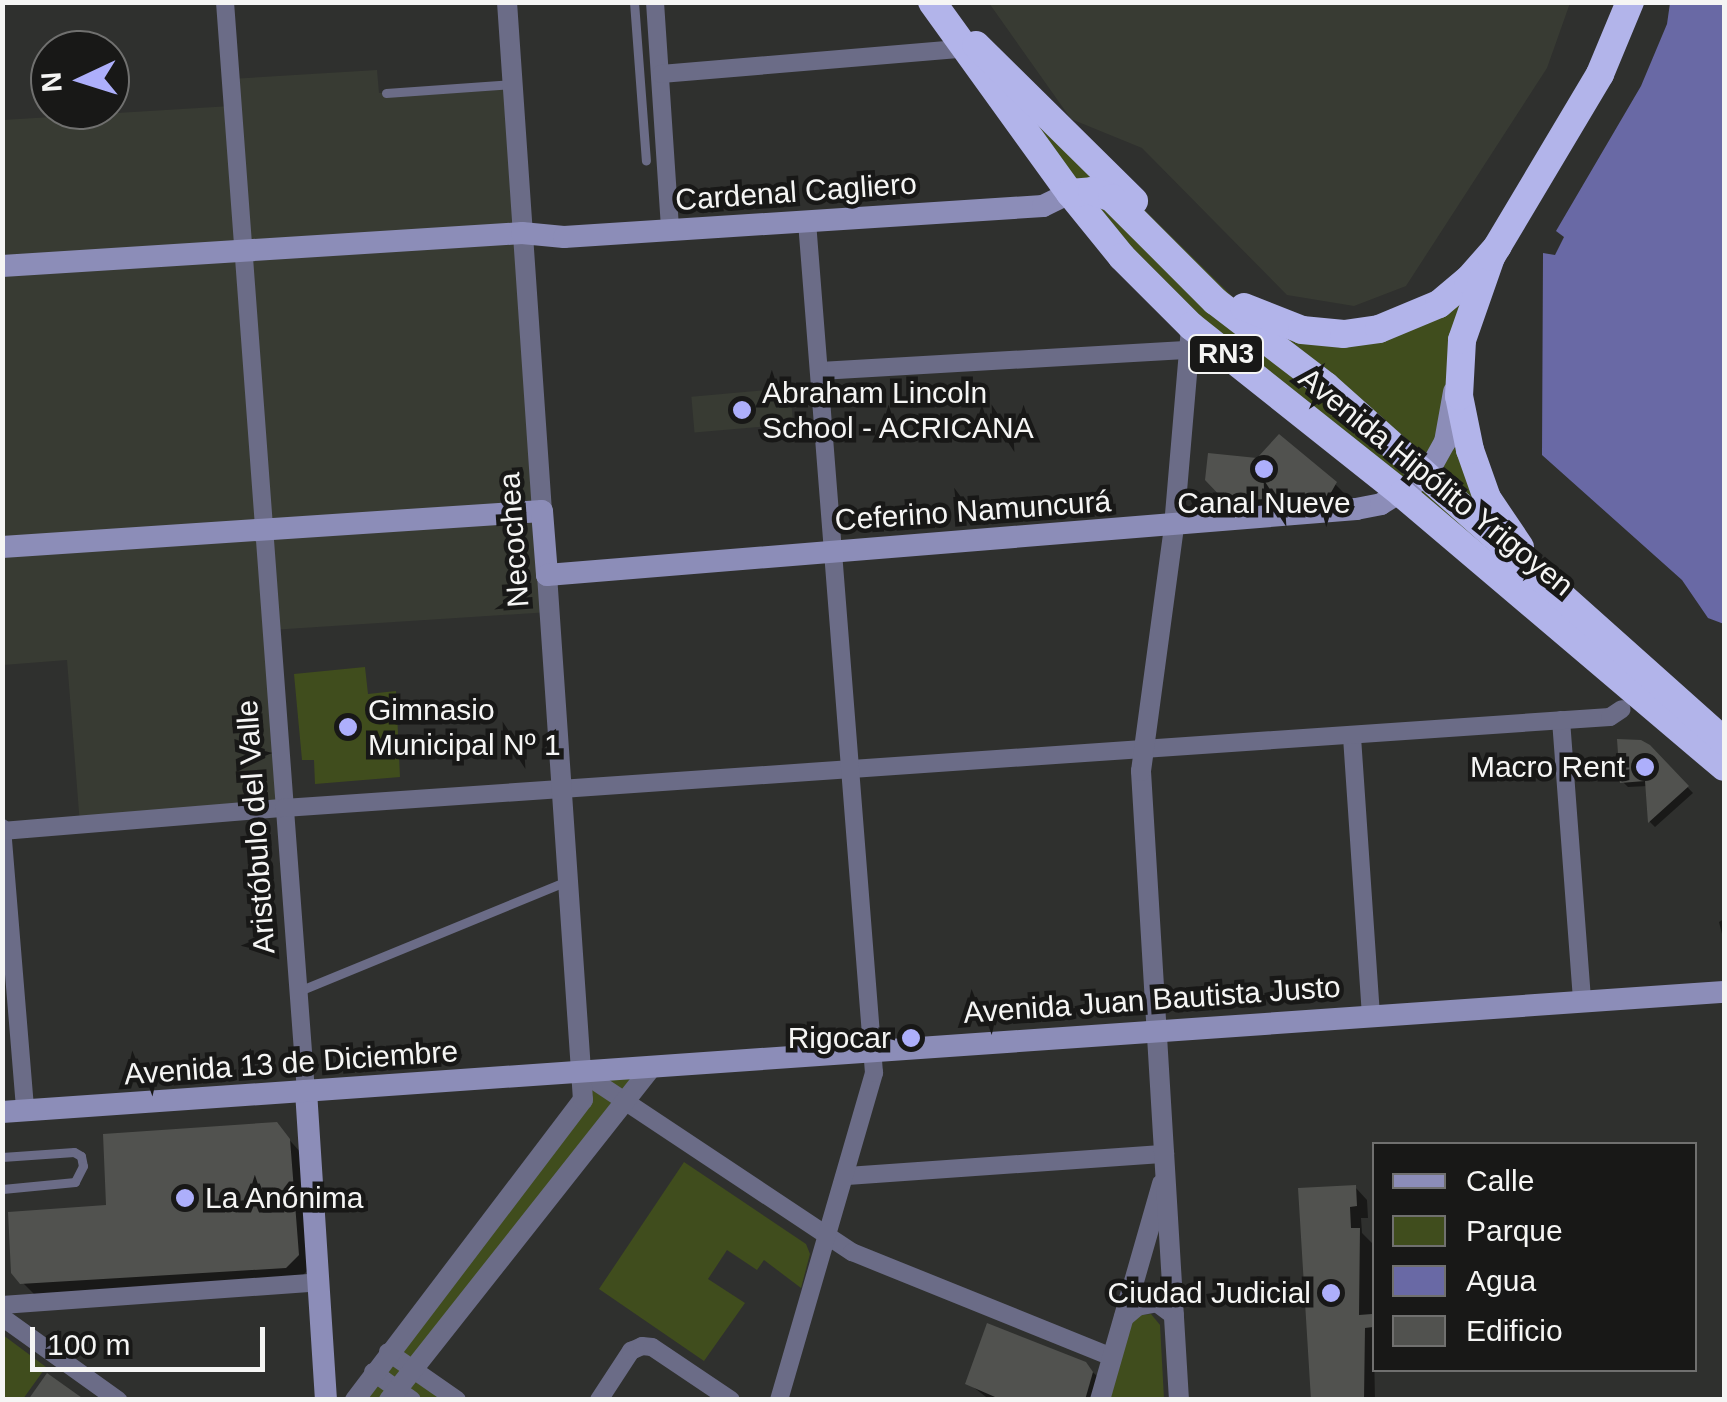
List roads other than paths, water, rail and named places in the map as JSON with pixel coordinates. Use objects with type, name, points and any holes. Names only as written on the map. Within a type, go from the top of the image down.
[{"type":"highway","points":[[932,2],[970,48],[1220,288],[1241,305],[1282,325],[1344,334],[1400,323],[1455,292],[1498,246]]},
{"type":"highway","points":[[1581,615],[1516,543],[1477,474],[1459,396],[1467,316],[1498,246],[1600,74],[1630,2]]},
{"type":"highway","name":"Avenida Hipólito Yrigoyen","points":[[970,48],[1070,193],[1122,258],[1200,341],[1402,494],[1623,677],[1724,767]]},
{"type":"highway","points":[[1070,193],[1092,191],[1112,198],[1214,300],[1326,386],[1581,615]]},
{"type":"highway","name":"Avenida Hipólito Yrigoyen","points":[[1581,615],[1724,741]]},
{"type":"highway","points":[[1622,709],[1626,698],[1623,677]]},
{"type":"main road","name":"Cardenal Cagliero","points":[[2,266],[522,232],[564,237],[1043,206],[1070,193]]},
{"type":"main road","points":[[1426,476],[1449,428],[1467,316]]},
{"type":"main road","name":"Ceferino Namuncurá","points":[[547,575],[1368,508],[1402,494],[1426,476]]},
{"type":"main road","points":[[2,547],[542,510]]},
{"type":"main road","name":"Necochea","points":[[542,510],[547,575]]},
{"type":"main road","name":"Avenida Juan Bautista Justo","points":[[584,1074],[1158,1028],[1724,992]]},
{"type":"main road","name":"Avenida 13 de Diciembre","points":[[14,1111],[584,1074]]},
{"type":"main road","name":"Aristóbulo del Valle","points":[[306,1091],[326,1400]]},
{"type":"street","name":"Aristóbulo del Valle","points":[[225,2],[306,1091]]},
{"type":"street","name":"Necochea","points":[[507,2],[542,510]]},
{"type":"street","points":[[655,2],[670,230]]},
{"type":"street","points":[[661,74],[970,48]]},
{"type":"street","points":[[779,1400],[874,1073],[807,222]]},
{"type":"street","points":[[820,371],[1200,341],[1142,748],[1179,1400]]},
{"type":"street","name":"Necochea","points":[[547,575],[584,1074]]},
{"type":"street","points":[[14,1111],[3,830],[1610,717],[1622,709]]},
{"type":"street","points":[[1561,720],[1582,1002]]},
{"type":"street","points":[[1352,736],[1371,1014]]},
{"type":"street","points":[[364,1386],[399,1396],[410,1368],[650,1069]]},
{"type":"street","points":[[584,1074],[852,1252],[1112,1358]]},
{"type":"street","points":[[325,1371],[340,1390],[352,1392],[364,1386],[583,1100],[584,1074]]},
{"type":"street","points":[[847,1176],[1166,1161]]},
{"type":"street","points":[[1100,1400],[1166,1161]]},
{"type":"street","points":[[2,1305],[319,1282]]},
{"type":"street","points":[[1124,1317],[1137,1306],[1158,1302],[1174,1316]]},
{"type":"street","points":[[2,1317],[118,1400]]},
{"type":"street","points":[[599,1400],[631,1350],[642,1346],[652,1348],[731,1400]]},
{"type":"street","points":[[388,1352],[457,1400]]},
{"type":"lane","points":[[634,2],[646,161]]},
{"type":"lane","points":[[386,93],[512,84]]},
{"type":"lane","points":[[298,992],[569,880]]},
{"type":"lane","points":[[2,1157],[74,1152],[81,1156],[83,1166],[75,1182],[2,1188]]},
{"type":"water","points":[[1670,3],[1724,3],[1724,624],[1708,618],[1682,580],[1542,455],[1543,253],[1555,255],[1564,237],[1556,231],[1641,86],[1667,24]]},
{"type":"place","name":"Abraham Lincoln School - ACRICANA","points":[[742,410]]},
{"type":"place","name":"Canal Nueve","points":[[1264,469]]},
{"type":"place","name":"Gimnasio Municipal Nº 1","points":[[348,727]]},
{"type":"place","name":"Macro Rent","points":[[1645,767]]},
{"type":"place","name":"Rigocar","points":[[911,1038]]},
{"type":"place","name":"La Anónima","points":[[185,1198]]},
{"type":"place","name":"Ciudad Judicial","points":[[1331,1293]]}]
